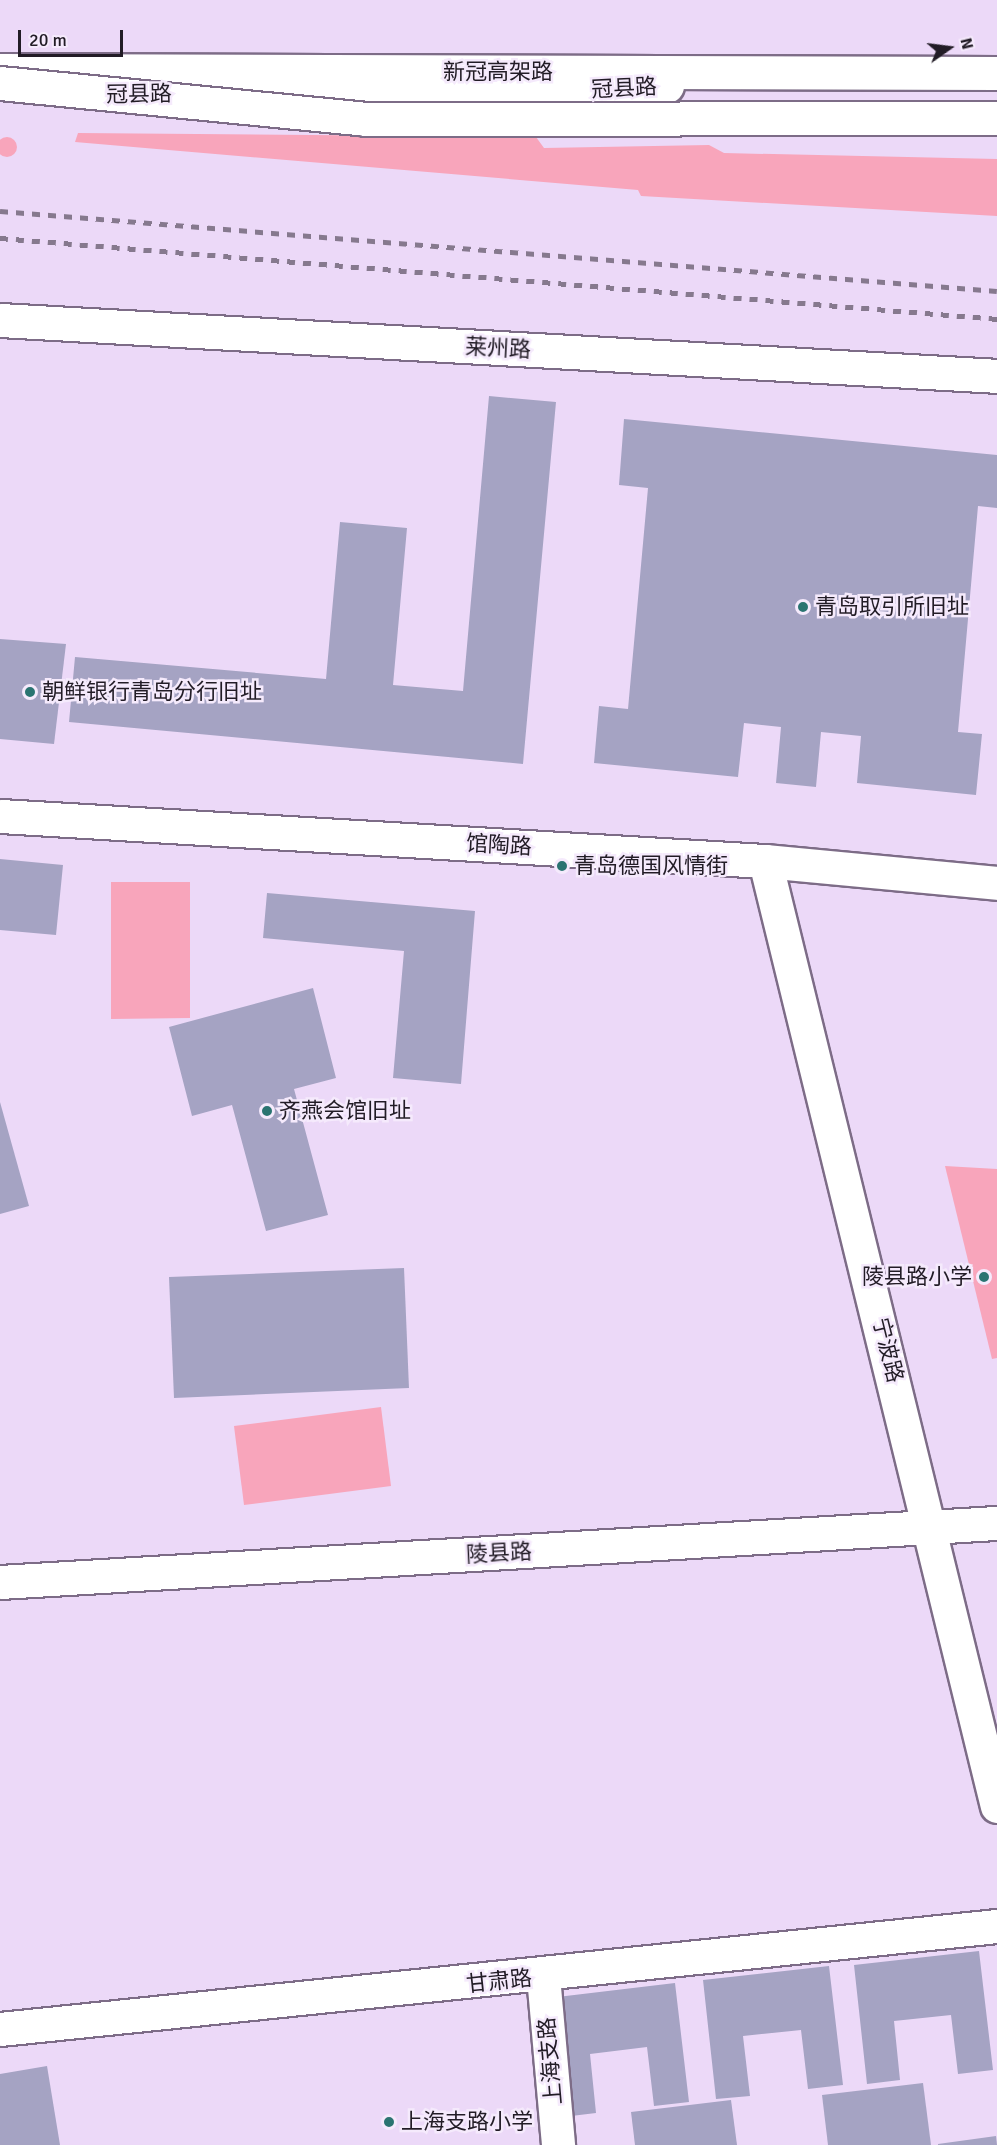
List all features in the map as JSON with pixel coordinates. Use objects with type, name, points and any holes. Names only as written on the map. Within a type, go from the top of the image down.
[{"type":"main road","name":"新冠高架路","points":[[0,70],[997,73]]},
{"type":"main road","points":[[0,83],[364,119],[997,118]]},
{"type":"main road","name":"冠县路","points":[[0,96],[997,84]]},
{"type":"main road","name":"莱州路","points":[[0,320],[997,376]]},
{"type":"main road","name":"馆陶路","points":[[0,816],[765,861],[997,883]]},
{"type":"main road","name":"宁波路","points":[[765,861],[932,1527],[997,1806]]},
{"type":"main road","name":"陵县路","points":[[0,1582],[997,1522]]},
{"type":"main road","name":"甘肃路","points":[[0,2029],[543,1976],[997,1926]]},
{"type":"main road","name":"上海支路","points":[[543,1976],[558,2145]]},
{"type":"shaded area","points":[[78,133],[536,137],[544,148],[709,145],[724,153],[997,159],[997,216],[641,196],[638,190],[75,142]]},
{"type":"shaded area","points":[[3,137],[11,137],[17,143],[17,151],[11,157],[3,157],[-3,151],[-3,143]]},
{"type":"shaded area","points":[[111,882],[190,882],[190,1018],[111,1019]]},
{"type":"shaded area","name":"陵县路小学","points":[[945,1166],[997,1169],[997,1358],[992,1359]]},
{"type":"shaded area","points":[[381,1407],[391,1486],[244,1505],[234,1426]]},
{"type":"building","points":[[489,396],[556,402],[523,764],[69,722],[75,657],[326,679],[340,522],[407,528],[393,685],[463,691]]},
{"type":"building","name":"青岛取引所旧址","points":[[624,419],[997,455],[997,508],[978,506],[958,732],[982,734],[976,795],[857,783],[861,736],[821,732],[816,787],[776,783],[781,727],[744,723],[738,777],[594,763],[599,706],[628,709],[648,488],[619,485]]},
{"type":"building","name":"朝鲜银行青岛分行旧址","points":[[0,639],[66,644],[54,744],[0,739]]},
{"type":"building","points":[[0,859],[63,865],[56,935],[0,930]]},
{"type":"building","points":[[267,893],[475,911],[461,1084],[393,1078],[404,951],[263,938]]},
{"type":"building","name":"齐燕会馆旧址","points":[[313,988],[336,1078],[294,1089],[328,1215],[266,1231],[232,1105],[192,1116],[169,1027]]},
{"type":"building","points":[[0,1102],[29,1206],[0,1214]]},
{"type":"building","points":[[404,1268],[409,1388],[174,1398],[169,1277]]},
{"type":"building","points":[[979,1951],[993,2070],[958,2074],[951,2015],[894,2021],[900,2080],[867,2084],[854,1965]]},
{"type":"building","points":[[829,1966],[843,2085],[808,2089],[801,2030],[743,2036],[750,2096],[716,2099],[703,1980]]},
{"type":"building","points":[[675,1983],[689,2102],[654,2106],[647,2047],[590,2054],[596,2113],[563,2117],[549,1998]]},
{"type":"building","points":[[47,2066],[60,2145],[0,2145],[0,2074]]},
{"type":"building","points":[[923,2083],[931,2145],[828,2145],[822,2095]]},
{"type":"building","points":[[731,2100],[737,2145],[635,2145],[631,2112]]},
{"type":"building","points":[[996,2136],[997,2145],[938,2145],[938,2144]]},
{"type":"railway","points":[[0,211],[997,291]]},
{"type":"railway","points":[[0,238],[997,319]]},
{"type":"place","name":"青岛取引所旧址","points":[[803,607]]},
{"type":"place","name":"朝鲜银行青岛分行旧址","points":[[30,692]]},
{"type":"place","name":"青岛德国风情街","points":[[562,866]]},
{"type":"place","name":"齐燕会馆旧址","points":[[267,1111]]},
{"type":"place","name":"陵县路小学","points":[[984,1277]]},
{"type":"place","name":"上海支路小学","points":[[389,2122]]}]
